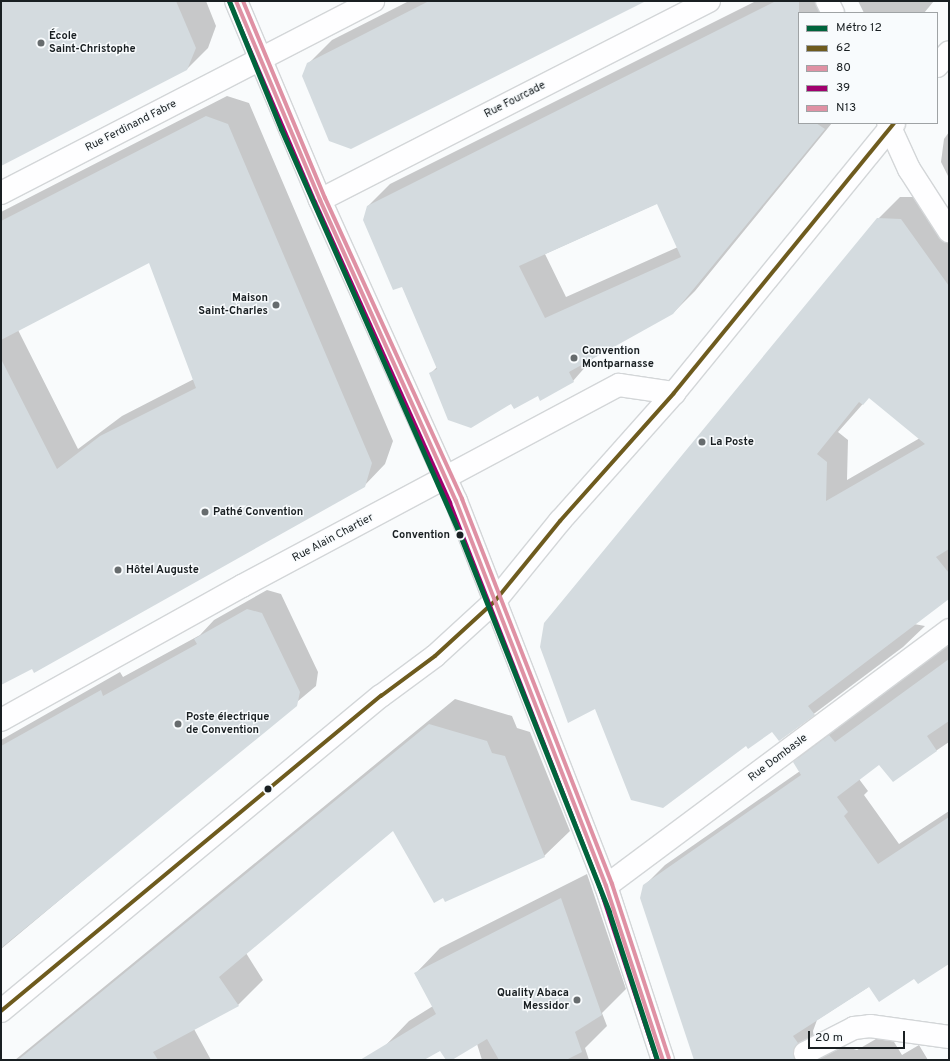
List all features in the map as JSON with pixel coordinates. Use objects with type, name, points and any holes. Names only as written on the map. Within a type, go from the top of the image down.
[{"type":"main road","points":[[236,1],[320,200],[447,480],[606,886],[663,1060]]},
{"type":"main road","name":"Rue Ferdinand Fabre","points":[[1,193],[373,1]]},
{"type":"main road","name":"Rue Fourcade","points":[[320,200],[710,1]]},
{"type":"main road","points":[[827,1],[832,12]]},
{"type":"main road","points":[[938,65],[949,52]]},
{"type":"main road","points":[[1,1011],[381,696],[435,656],[495,601],[560,521],[674,393],[891,125],[909,169],[949,231]]},
{"type":"main road","name":"Rue Alain Chartier","points":[[1,720],[242,586],[447,480],[619,385],[674,393]]},
{"type":"main road","name":"Rue Dombasle","points":[[606,886],[949,630]]},
{"type":"main road","points":[[805,1053],[854,1028],[870,1026],[949,1037]]},
{"type":"building","points":[[1,1],[176,1],[196,48],[187,70],[1,166]]},
{"type":"building","points":[[429,1],[646,1],[351,149],[329,141],[302,76],[307,63]]},
{"type":"building","points":[[776,1],[799,1],[798,124],[818,124],[825,129],[673,314],[569,372],[574,382],[540,401],[538,396],[514,409],[511,404],[471,428],[448,420],[429,373],[437,369],[402,287],[393,290],[363,220],[367,206]],"holes":[[[657,204],[681,257],[545,318],[519,266]]]},
{"type":"building","points":[[206,116],[228,124],[372,463],[365,487],[34,673],[32,669],[1,685],[1,359],[57,469],[100,436],[196,388],[149,263],[1,340],[1,221]]},
{"type":"building","points":[[877,218],[901,219],[949,286],[949,549],[936,557],[949,573],[949,599],[808,706],[815,715],[779,741],[772,732],[748,749],[746,746],[663,808],[631,800],[595,709],[568,723],[540,647],[544,623]],"holes":[[[869,398],[925,444],[826,501],[827,462],[817,454],[859,402],[863,405]]]},
{"type":"building","points":[[247,609],[262,613],[300,692],[297,706],[1,948],[1,746],[101,690],[103,696],[197,644],[194,639]]},
{"type":"building","points":[[949,659],[949,721],[927,736],[937,751],[893,782],[879,765],[837,797],[848,812],[844,816],[878,864],[949,817],[949,964],[918,984],[914,979],[879,1002],[869,987],[793,1036],[798,1043],[793,1052],[795,1060],[694,1060],[640,898],[643,885],[801,775],[793,762],[829,735],[835,742]]},
{"type":"building","points":[[429,724],[487,741],[492,753],[505,756],[545,857],[445,902],[443,898],[434,903],[393,831],[219,977],[239,1006],[153,1052],[158,1060],[18,1060]]},
{"type":"building","points":[[561,898],[602,1015],[575,1032],[582,1052],[566,1060],[499,1060],[487,1039],[452,1060],[446,1060],[440,1051],[424,1060],[360,1060],[436,1014],[414,973]]},
{"type":"metro line","name":"12","points":[[229,1],[281,129],[460,535],[609,912],[657,1060]]},
{"type":"transit line","name":"80","points":[[236,1],[320,200],[456,501],[606,886],[663,1060]]},
{"type":"transit line","name":"N13","points":[[243,1],[325,198],[462,499],[612,884],[669,1058]]},
{"type":"transit line","name":"39","points":[[230,3],[315,202],[450,503],[600,888],[657,1060]]},
{"type":"transit line","name":"62","points":[[1,1011],[381,696],[435,656],[495,601],[560,521],[674,393],[893,124]]},
{"type":"place","name":"École Saint-Christophe","points":[[41,43]]},
{"type":"place","name":"Maison Saint-Charles","points":[[276,305]]},
{"type":"place","name":"Convention Montparnasse","points":[[574,358]]},
{"type":"place","name":"La Poste","points":[[702,442]]},
{"type":"place","name":"Pathé Convention","points":[[205,512]]},
{"type":"place","name":"Convention","points":[[460,535]]},
{"type":"place","name":"Hôtel Auguste","points":[[118,570]]},
{"type":"place","name":"Poste électrique de Convention","points":[[178,724]]},
{"type":"place","name":"Quality Abaca Messidor","points":[[577,1000]]}]
